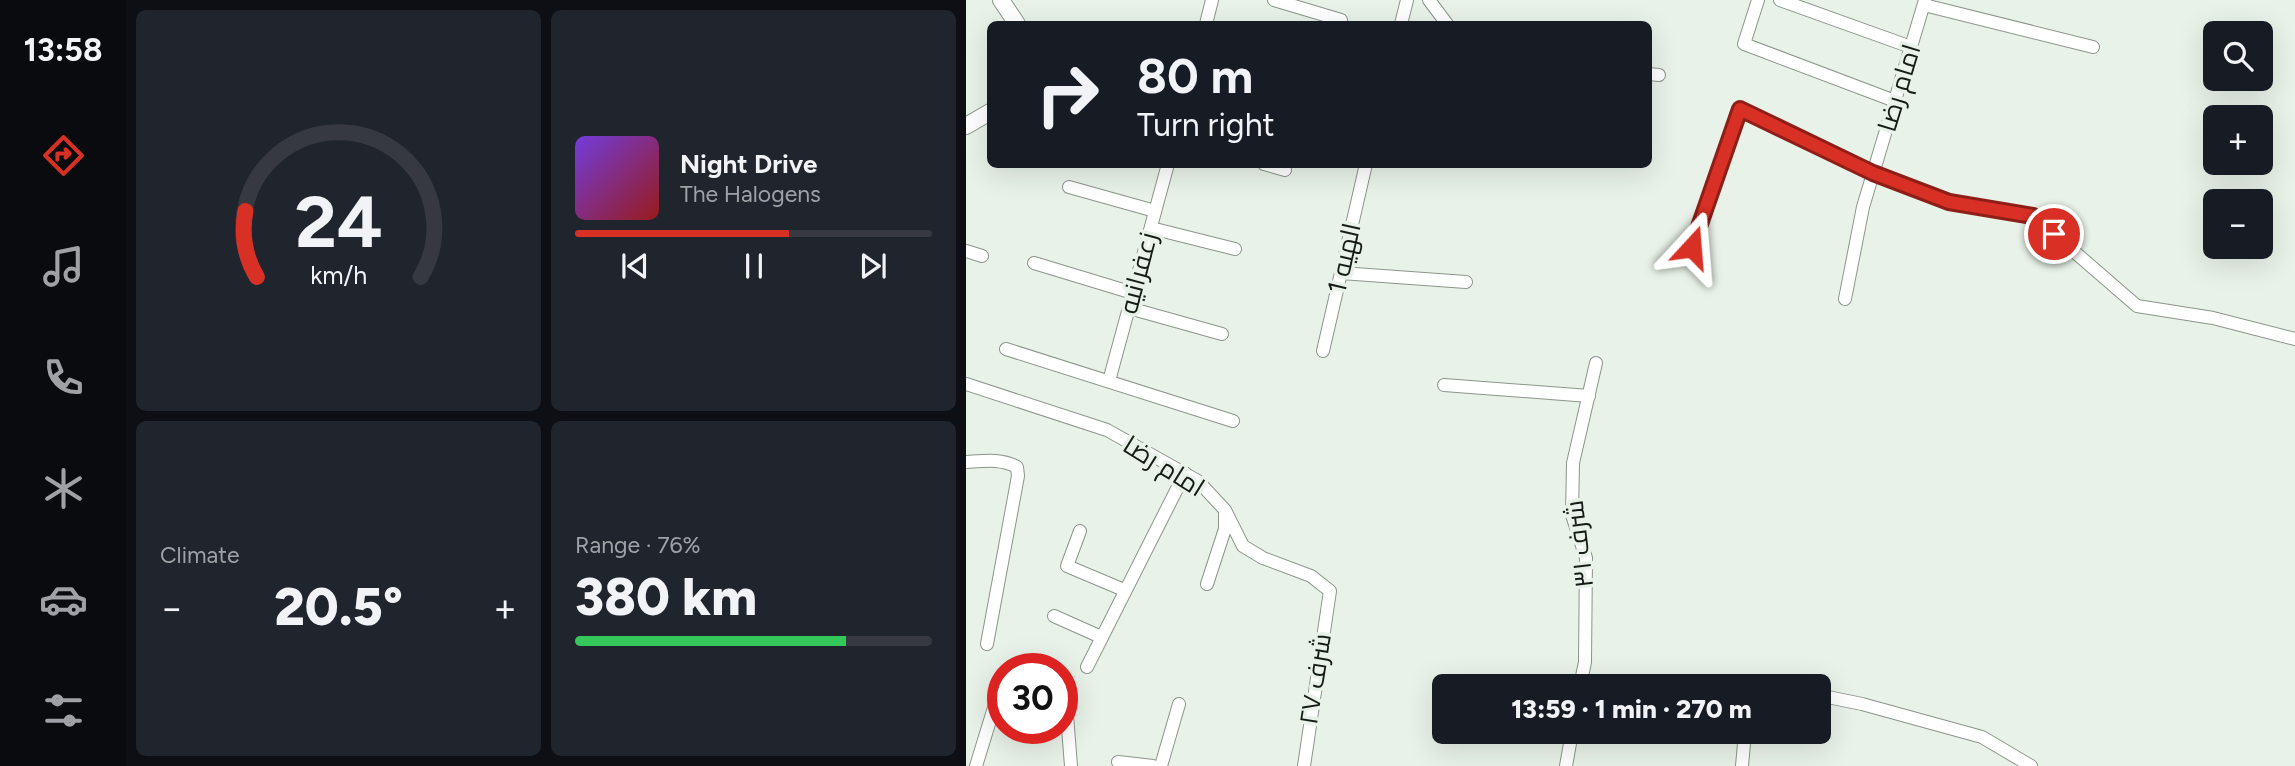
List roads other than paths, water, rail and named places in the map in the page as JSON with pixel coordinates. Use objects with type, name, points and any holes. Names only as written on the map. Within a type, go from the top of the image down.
[{"type":"main road","points":[[1000,0],[1015,21]]},
{"type":"main road","points":[[966,126],[987,114]]},
{"type":"street","points":[[1207,21],[1212,0]]},
{"type":"street","points":[[1274,0],[1341,20]]},
{"type":"street","points":[[1402,21],[1407,0]]},
{"type":"street","points":[[1429,0],[1445,21]]},
{"type":"street","points":[[1758,0],[1744,44],[1895,101]]},
{"type":"street","points":[[1780,0],[1911,47]]},
{"type":"street","points":[[1925,3],[2093,47]]},
{"type":"street","name":"امام رضا","points":[[1845,299],[1863,208],[1925,3]]},
{"type":"street","points":[[1692,247],[1740,109],[1873,173],[1949,202],[2033,216],[2137,306],[2213,318],[2295,339]]},
{"type":"street","name":"زعفرانیه","points":[[1108,381],[1167,168]]},
{"type":"street","points":[[1278,168],[1285,170]]},
{"type":"street","name":"الهیه 1","points":[[1322,351],[1365,168]]},
{"type":"street","points":[[1069,187],[1155,211]]},
{"type":"street","points":[[1151,228],[1235,249]]},
{"type":"street","points":[[966,251],[982,256]]},
{"type":"street","points":[[1034,263],[1133,293]]},
{"type":"street","points":[[1341,273],[1466,282]]},
{"type":"street","points":[[1129,308],[1222,334]]},
{"type":"street","points":[[1006,349],[1233,421]]},
{"type":"street","name":"شرف ۳۱","points":[[1582,674],[1585,662],[1586,558],[1572,514],[1573,463],[1596,363]]},
{"type":"street","name":"امام رضا","points":[[966,384],[1107,430],[1185,473],[1198,481],[1225,510],[1243,546],[1263,558],[1311,576],[1330,591]]},
{"type":"street","points":[[1444,385],[1588,396]]},
{"type":"street","points":[[966,462],[999,461],[1017,467],[1018,476],[987,644]]},
{"type":"street","points":[[1087,667],[1185,473]]},
{"type":"street","points":[[1207,584],[1225,528],[1225,510]]},
{"type":"street","points":[[1080,531],[1067,566],[1124,590]]},
{"type":"street","name":"شرف ۲۷","points":[[1304,766],[1330,591]]},
{"type":"street","points":[[1054,616],[1101,637]]},
{"type":"street","points":[[1831,698],[1982,737],[2031,766]]},
{"type":"street","points":[[1161,766],[1179,704]]},
{"type":"street","points":[[976,766],[987,730]]},
{"type":"street","points":[[1069,744],[1071,766]]},
{"type":"street","points":[[1566,766],[1570,744]]},
{"type":"street","points":[[1742,766],[1744,744]]},
{"type":"street","points":[[1118,762],[1153,766]]}]
